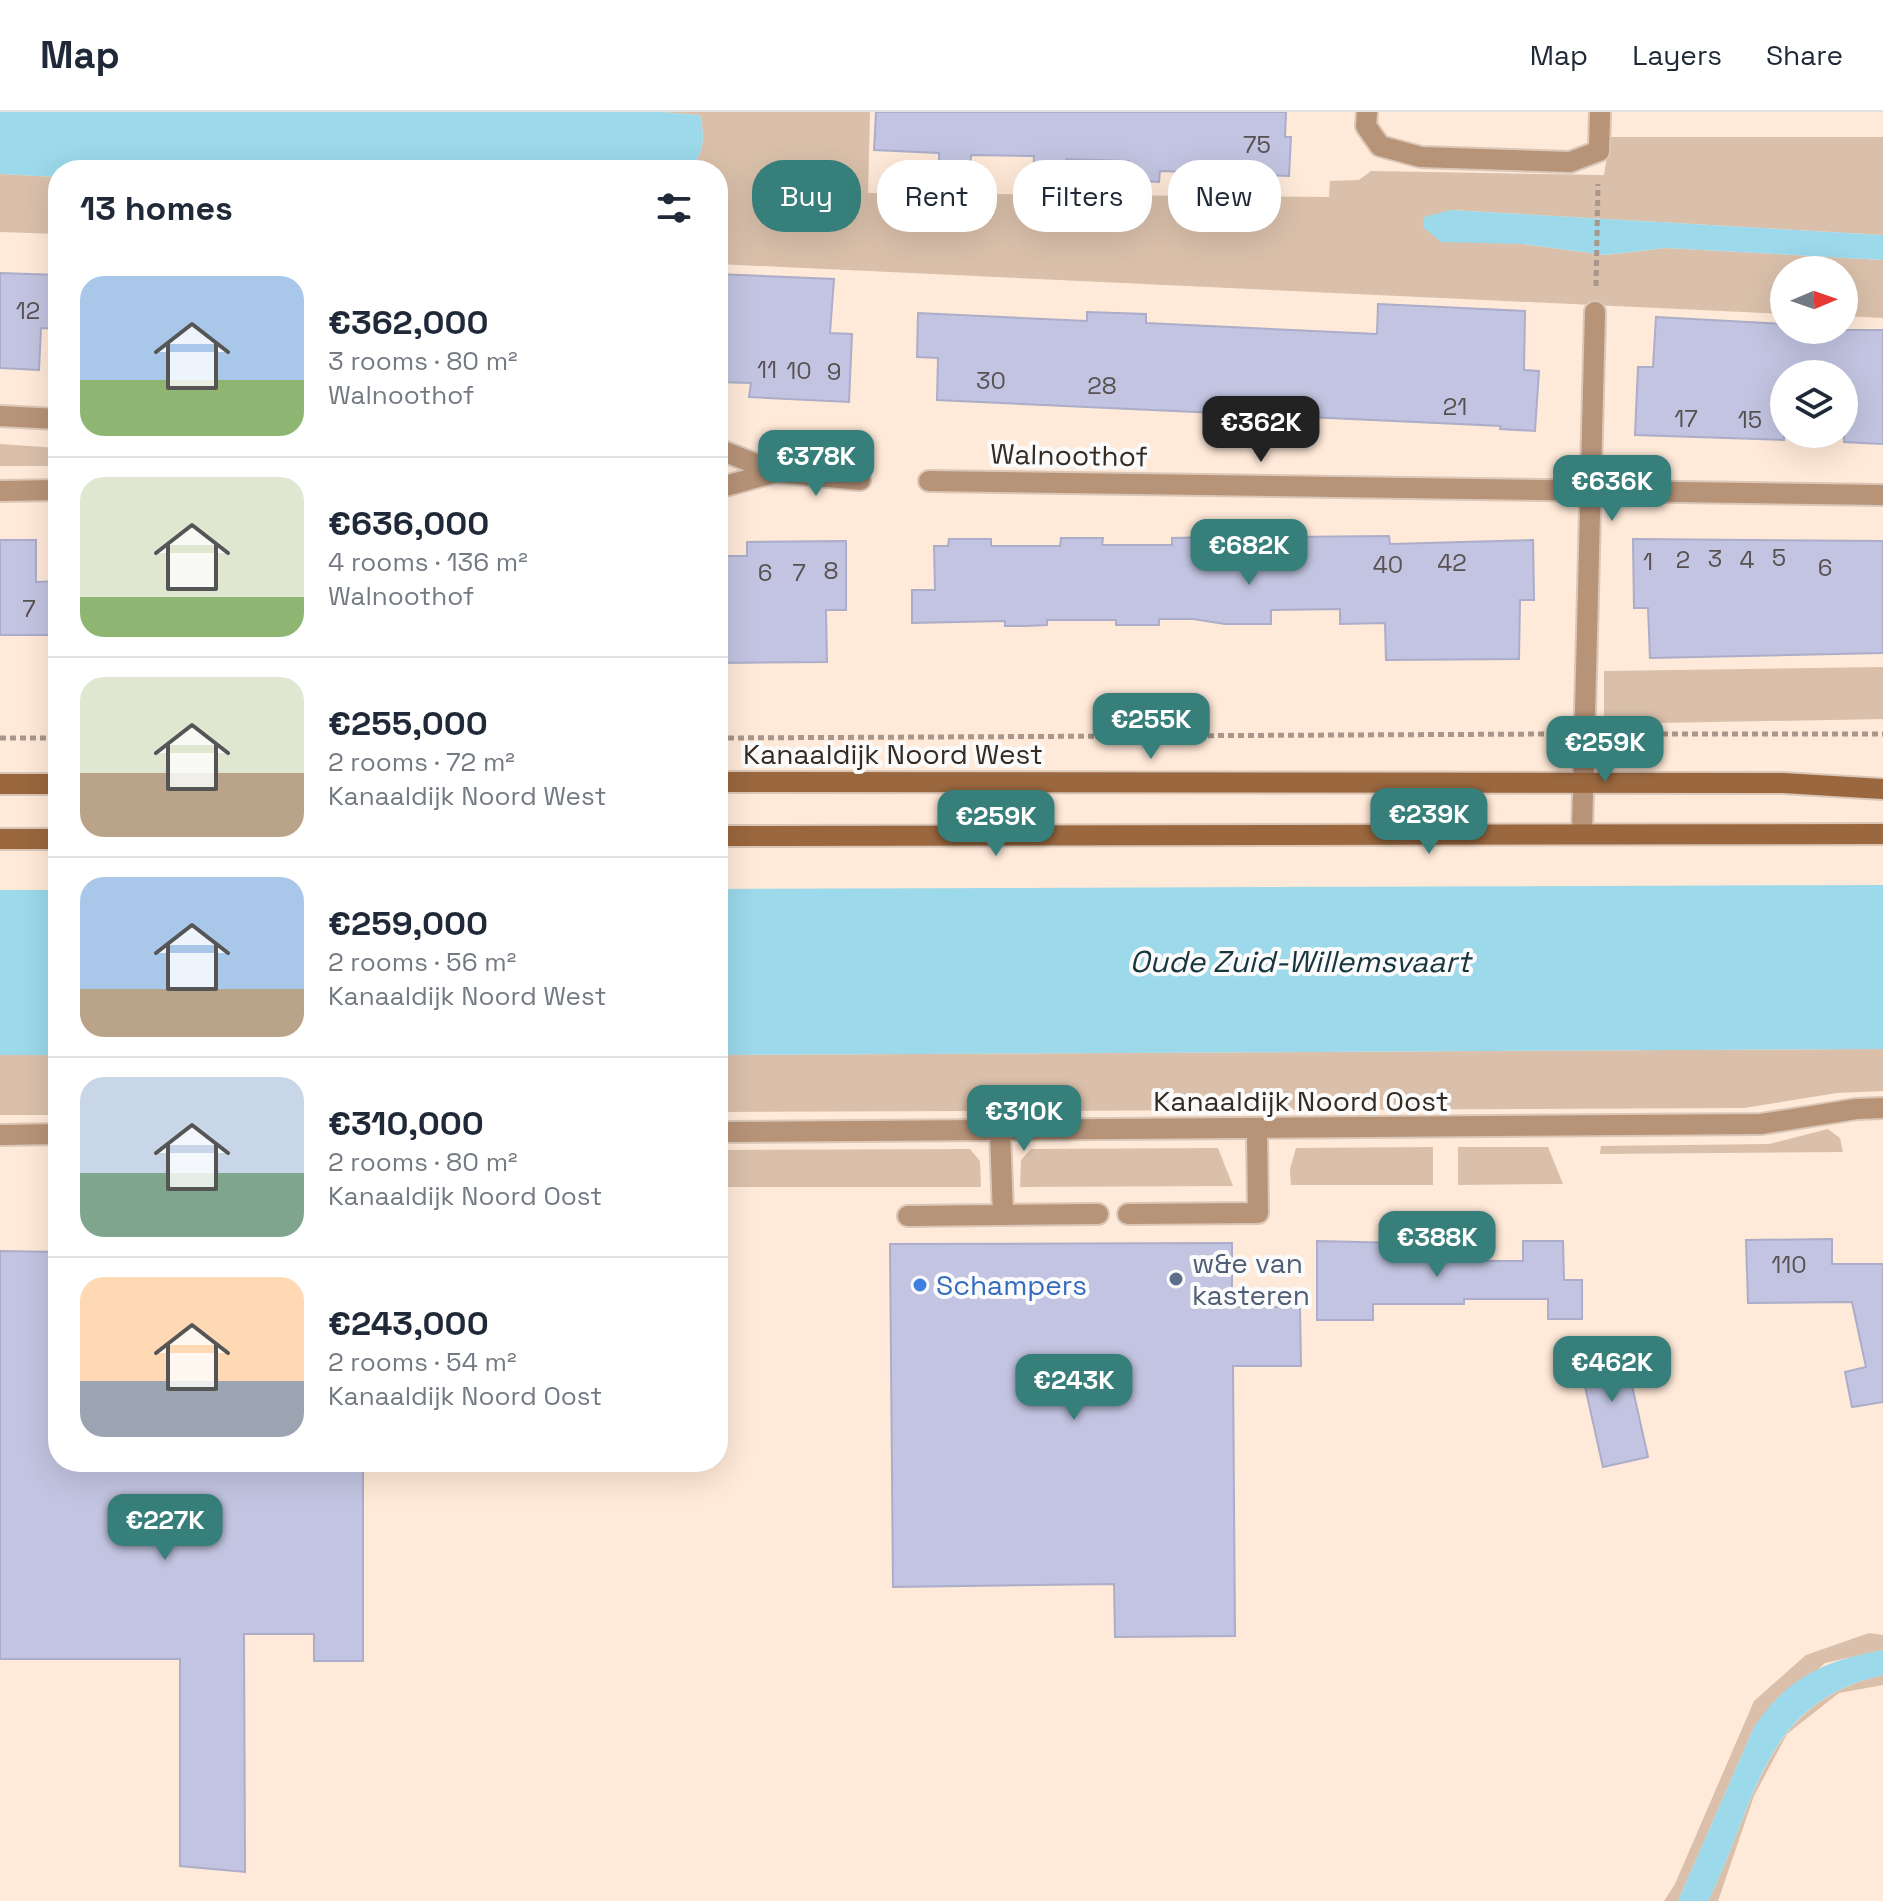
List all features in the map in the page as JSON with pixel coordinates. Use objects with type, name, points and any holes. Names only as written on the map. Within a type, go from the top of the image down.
[{"type":"main road","name":"Kanaaldijk Noord West","points":[[728,782],[1783,783],[1883,789]]},
{"type":"main road","points":[[0,784],[48,784]]},
{"type":"main road","points":[[728,836],[1582,832],[1883,834]]},
{"type":"main road","points":[[0,839],[48,839]]},
{"type":"street","points":[[1367,112],[1366,126],[1380,146],[1421,157],[1570,162],[1599,151],[1600,112]]},
{"type":"street","points":[[1582,832],[1595,312]]},
{"type":"street","points":[[0,416],[48,418]]},
{"type":"street","points":[[728,453],[776,472],[860,480]]},
{"type":"street","points":[[728,485],[776,472]]},
{"type":"street","name":"Walnoothof","points":[[929,481],[1883,495]]},
{"type":"street","points":[[0,491],[48,490]]},
{"type":"street","name":"Kanaaldijk Noord Oost","points":[[728,1132],[1761,1124],[1856,1109],[1883,1108]]},
{"type":"street","points":[[1128,1214],[1258,1213],[1257,1130]]},
{"type":"street","points":[[1000,1131],[1003,1215]]},
{"type":"street","points":[[0,1135],[48,1134]]},
{"type":"street","points":[[908,1216],[1098,1214]]},
{"type":"path","points":[[1596,267],[1598,207]]},
{"type":"path","name":"Kanaaldijk Noord West","points":[[728,738],[1883,734]]},
{"type":"path","points":[[0,738],[48,738]]},
{"type":"shaded area","points":[[660,112],[870,112],[868,193],[877,193],[877,232],[997,232],[997,194],[1013,194],[1013,232],[1152,232],[1152,195],[1168,196],[1168,232],[1281,232],[1281,197],[1329,197],[1330,181],[1359,180],[1371,171],[1604,175],[1610,137],[1883,137],[1883,235],[1451,210],[1523,244],[1605,255],[1666,248],[1811,256],[1770,256],[1770,313],[728,264],[728,160],[697,160],[701,152],[703,130],[700,115]]},
{"type":"shaded area","points":[[0,174],[48,176],[48,234],[0,232]]},
{"type":"shaded area","points":[[1858,259],[1883,260],[1883,318],[1858,317]]},
{"type":"shaded area","points":[[0,444],[48,447],[48,466],[0,466]]},
{"type":"shaded area","points":[[1883,667],[1883,719],[1604,724],[1604,671]]},
{"type":"shaded area","points":[[1883,1049],[1883,1091],[1837,1093],[1744,1108],[1019,1111],[1018,1104],[972,1104],[971,1111],[728,1112],[728,1055]]},
{"type":"shaded area","points":[[0,1055],[48,1055],[48,1115],[0,1115]]},
{"type":"shaded area","points":[[1828,1129],[1840,1138],[1843,1152],[1600,1154],[1601,1146],[1769,1144]]},
{"type":"shaded area","points":[[1433,1147],[1433,1185],[1291,1185],[1290,1169],[1296,1148]]},
{"type":"shaded area","points":[[1458,1147],[1548,1147],[1563,1184],[1458,1185]]},
{"type":"shaded area","points":[[1218,1148],[1233,1186],[1020,1187],[1021,1160],[1031,1149]]},
{"type":"shaded area","points":[[970,1149],[980,1161],[981,1187],[728,1187],[728,1150]]},
{"type":"shaded area","points":[[1869,1633],[1883,1635],[1883,1650],[1825,1663],[1754,1727],[1678,1901],[1664,1901],[1675,1884],[1754,1701],[1806,1655]]},
{"type":"shaded area","points":[[1883,1675],[1883,1685],[1839,1693],[1787,1734],[1754,1796],[1718,1901],[1708,1901],[1767,1763],[1786,1734],[1811,1709],[1842,1689]]},
{"type":"water","points":[[0,112],[660,112],[700,115],[703,130],[701,152],[697,160],[48,160],[48,176],[0,174]]},
{"type":"water","points":[[1451,210],[1883,235],[1883,260],[1858,259],[1858,256],[1666,248],[1605,255],[1523,244],[1441,242],[1423,227],[1424,217]]},
{"type":"water","name":"Oude Zuid-Willemsvaart","points":[[1883,885],[1883,1049],[728,1055],[728,889]]},
{"type":"water","points":[[0,890],[48,890],[48,1055],[0,1055]]},
{"type":"water","points":[[1883,1650],[1883,1675],[1842,1689],[1810,1709],[1786,1734],[1767,1763],[1708,1901],[1678,1901],[1754,1727],[1767,1710],[1795,1683],[1825,1666]]},
{"type":"building","points":[[876,112],[1286,112],[1285,137],[1291,137],[1289,176],[1281,176],[1281,160],[1168,160],[1168,171],[1160,171],[1159,182],[1152,182],[1152,160],[1034,160],[1034,156],[971,155],[971,160],[939,160],[939,153],[874,150]]},
{"type":"building","points":[[0,273],[48,275],[48,328],[41,328],[39,370],[0,368]]},
{"type":"building","points":[[728,274],[834,279],[830,333],[852,334],[849,402],[749,397],[751,383],[728,382]]},
{"type":"building","points":[[1378,304],[1525,311],[1524,370],[1539,371],[1535,431],[1500,429],[1501,426],[937,400],[938,358],[917,357],[918,313],[1087,321],[1087,312],[1146,314],[1146,323],[1377,334]]},
{"type":"building","points":[[1656,317],[1770,323],[1770,344],[1858,344],[1858,330],[1883,330],[1883,444],[1858,443],[1858,360],[1770,360],[1770,440],[1635,435],[1638,367],[1653,367]]},
{"type":"building","points":[[1389,536],[1390,544],[1533,540],[1534,600],[1520,600],[1519,659],[1386,660],[1385,623],[1340,624],[1340,609],[1271,610],[1271,624],[1225,624],[1193,619],[1159,619],[1159,625],[1116,625],[1116,620],[1047,620],[1047,625],[1026,626],[1005,626],[1005,621],[912,623],[912,590],[935,590],[934,546],[948,546],[949,539],[991,539],[991,546],[1060,546],[1061,538],[1103,538],[1102,545],[1172,545],[1172,538],[1215,537],[1214,545],[1284,544],[1284,537]]},
{"type":"building","points":[[1633,539],[1883,541],[1883,653],[1650,658],[1648,608],[1634,608]]},
{"type":"building","points":[[0,540],[36,540],[36,582],[48,581],[48,635],[0,635]]},
{"type":"building","points":[[846,541],[846,610],[826,610],[827,662],[728,663],[728,556],[747,556],[747,542]]},
{"type":"building","points":[[1832,1239],[1832,1264],[1883,1264],[1883,1402],[1852,1407],[1845,1372],[1866,1367],[1852,1302],[1748,1303],[1746,1240]]},
{"type":"building","points":[[1317,1241],[1443,1244],[1443,1261],[1523,1261],[1523,1241],[1563,1241],[1564,1280],[1582,1280],[1582,1319],[1548,1319],[1548,1299],[1464,1299],[1464,1304],[1373,1304],[1373,1320],[1317,1320]]},
{"type":"building","points":[[1232,1243],[1232,1307],[1300,1307],[1301,1366],[1233,1366],[1235,1636],[1115,1637],[1114,1584],[893,1587],[890,1244]]},
{"type":"building","points":[[0,1251],[48,1252],[48,1472],[363,1472],[363,1661],[314,1661],[314,1634],[244,1634],[245,1872],[180,1866],[180,1659],[0,1659]]},
{"type":"building","points":[[1622,1341],[1648,1457],[1603,1467],[1577,1351]]},
{"type":"place","name":"w&e van kasteren","points":[[1176,1279]]},
{"type":"place","name":"Schampers","points":[[920,1285]]}]
